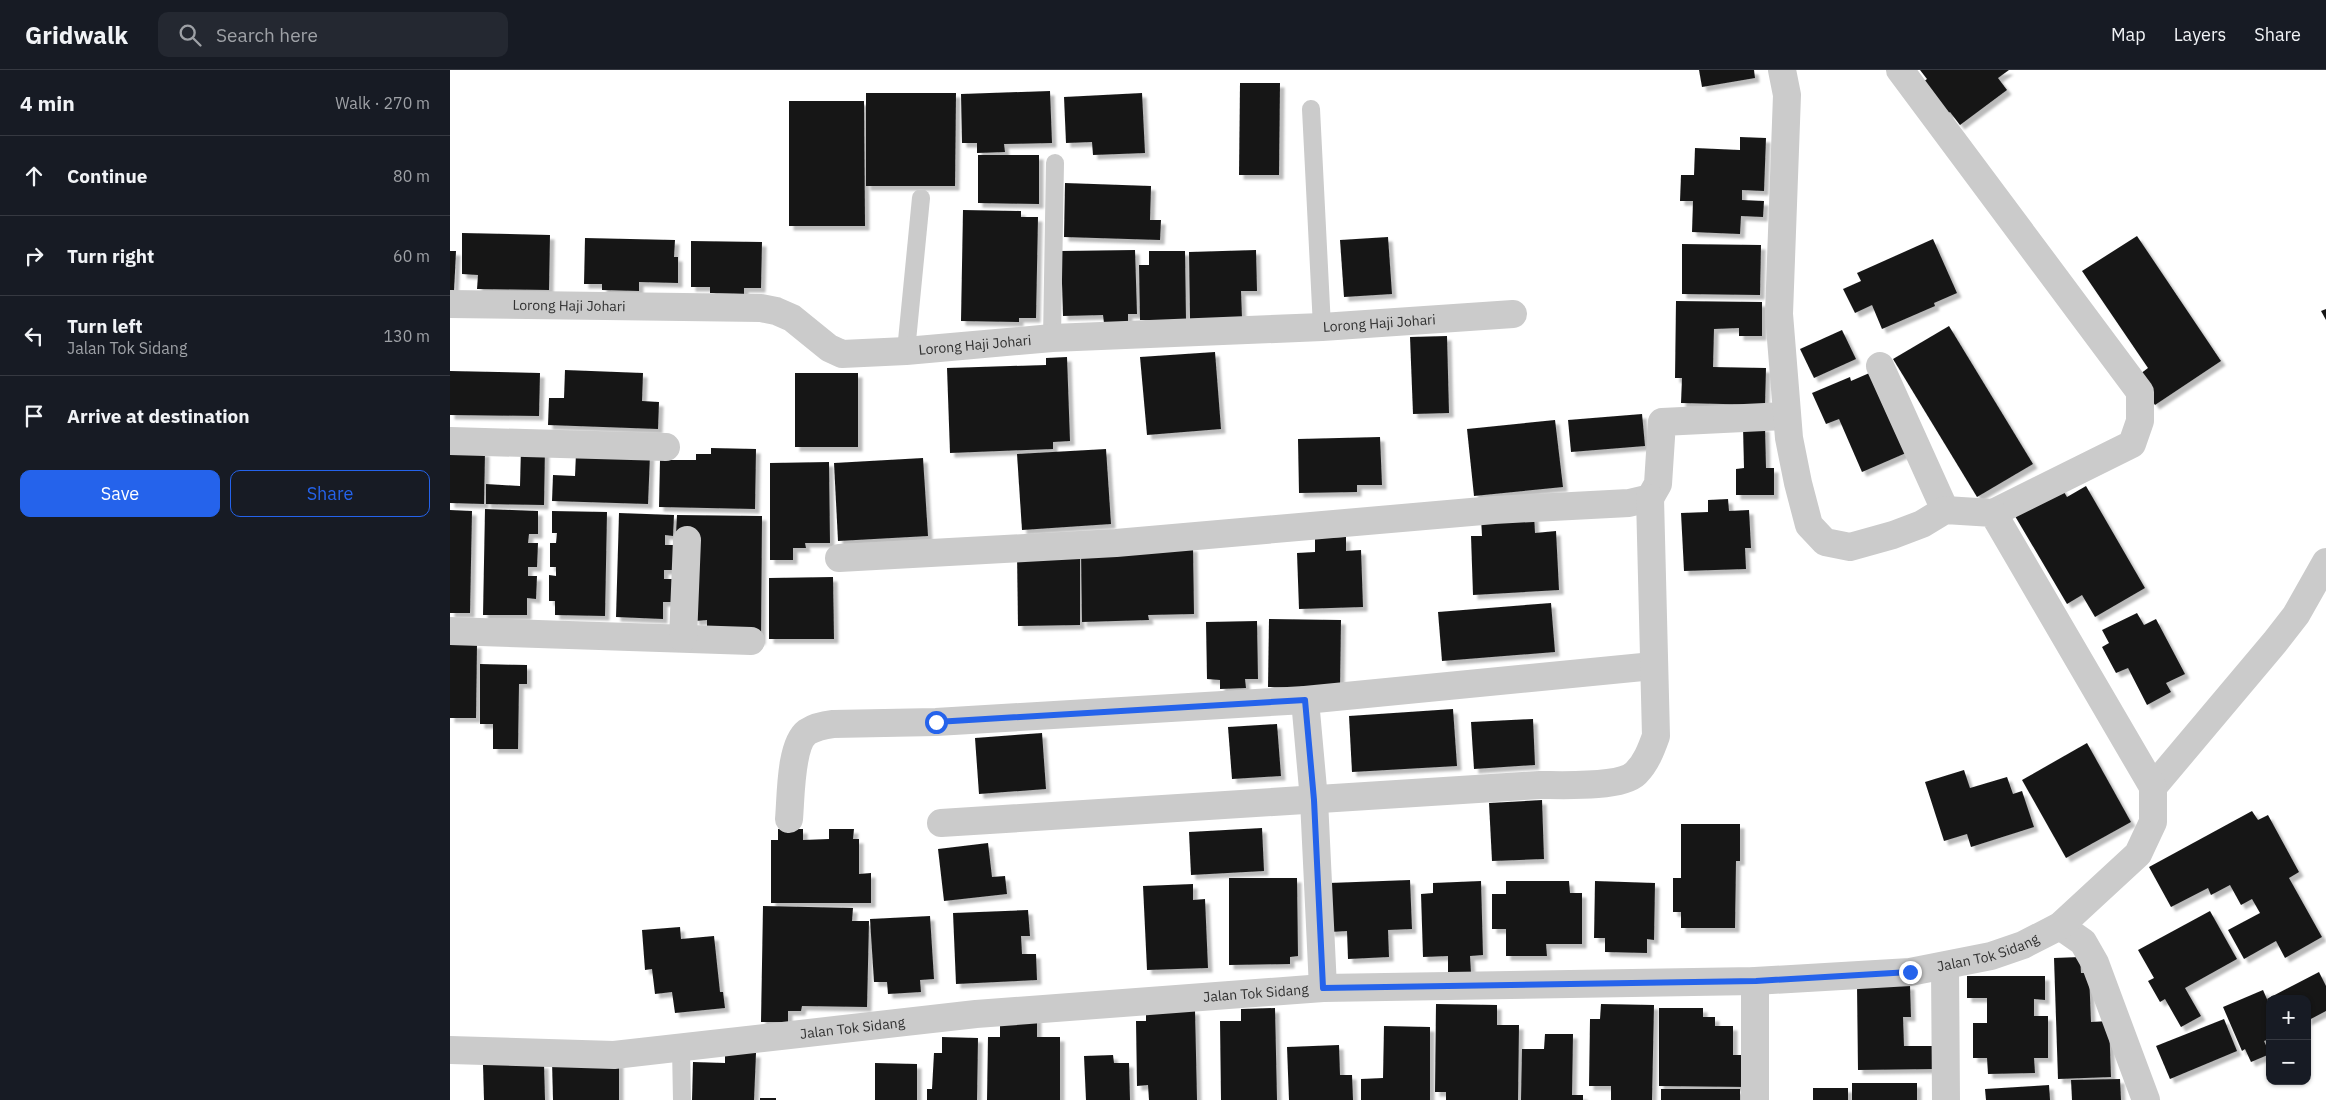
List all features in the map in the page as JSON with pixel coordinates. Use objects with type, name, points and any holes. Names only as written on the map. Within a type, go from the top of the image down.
[{"type":"street","points":[[1782,70],[1787,95],[1779,314],[1787,416],[1798,484],[1809,525],[1824,542],[1850,547],[1893,535],[1922,524],[1945,510],[1993,513],[2132,444],[2140,421],[2140,392],[1900,70]]},
{"type":"street","name":"Lorong Haji Johari","points":[[450,304],[761,308],[776,311],[792,318],[829,348],[842,354],[906,351],[1052,338],[1322,327],[1513,314]]},
{"type":"street","points":[[1880,366],[1945,510]]},
{"type":"street","points":[[941,823],[1540,785],[1604,784],[1634,775],[1648,759],[1656,736],[1652,666],[1650,498],[1658,484],[1662,422],[1787,416]]},
{"type":"street","points":[[450,441],[666,447]]},
{"type":"street","points":[[839,558],[1116,543],[1494,510],[1629,503],[1650,498]]},
{"type":"street","points":[[1993,513],[2153,787],[2275,642],[2296,615],[2325,566]]},
{"type":"street","points":[[683,638],[687,540]]},
{"type":"street","points":[[450,631],[752,641]]},
{"type":"street","points":[[789,819],[796,750],[805,734],[817,727],[833,724],[936,722],[1305,700],[1652,666]]},
{"type":"street","points":[[1305,700],[1314,800],[1323,988]]},
{"type":"street","name":"Jalan Tok Sidang","points":[[450,1050],[614,1055],[976,1014],[1323,988],[1756,981],[1865,976],[1945,967],[1991,956],[2023,945],[2060,926],[2138,854],[2153,822],[2153,787]]},
{"type":"street","points":[[2060,926],[2083,942],[2095,963],[2146,1100]]},
{"type":"street","points":[[1945,967],[1946,1100]]},
{"type":"street","points":[[1755,1100],[1756,981]]},
{"type":"lane","points":[[1311,109],[1322,327]]},
{"type":"lane","points":[[1052,338],[1055,164]]},
{"type":"lane","points":[[906,351],[921,198]]},
{"type":"lane","points":[[681,1048],[682,1100]]},
{"type":"building","points":[[1699,70],[1754,70],[1755,78],[1702,87]]},
{"type":"building","points":[[1920,70],[2009,70],[1998,78],[2007,90],[1960,125],[1950,112],[1941,118],[1918,86],[1927,79]]},
{"type":"building","points":[[1240,83],[1280,83],[1279,175],[1239,175]]},
{"type":"building","points":[[1050,91],[1052,143],[1004,144],[1005,152],[977,153],[977,143],[962,143],[961,94]]},
{"type":"building","points":[[866,93],[956,93],[955,186],[866,186]]},
{"type":"building","points":[[1142,93],[1145,153],[1093,155],[1092,142],[1066,143],[1064,97]]},
{"type":"building","points":[[789,101],[864,101],[865,226],[789,226]]},
{"type":"building","points":[[1740,137],[1766,138],[1764,191],[1742,190],[1742,200],[1764,201],[1763,217],[1741,216],[1740,234],[1692,232],[1693,201],[1680,201],[1681,175],[1694,175],[1695,148],[1740,150]]},
{"type":"building","points":[[978,155],[1039,155],[1039,204],[978,203]]},
{"type":"building","points":[[1065,183],[1151,186],[1150,220],[1161,220],[1160,240],[1064,237]]},
{"type":"building","points":[[963,210],[1021,211],[1021,217],[1038,217],[1036,318],[1019,318],[1019,322],[961,321]]},
{"type":"building","points":[[462,233],[550,235],[549,290],[477,289],[478,275],[462,274]]},
{"type":"building","points":[[2137,236],[2221,361],[2155,405],[2136,377],[2148,368],[2082,271]]},
{"type":"building","points":[[1388,237],[1392,294],[1344,297],[1340,240]]},
{"type":"building","points":[[585,238],[675,240],[674,257],[678,257],[678,283],[639,282],[639,291],[602,290],[602,284],[584,284]]},
{"type":"building","points":[[1933,239],[1957,293],[1934,303],[1935,306],[1882,329],[1872,305],[1855,313],[1843,289],[1861,281],[1857,273]]},
{"type":"building","points":[[691,241],[762,242],[761,288],[744,288],[744,294],[710,293],[710,287],[691,287]]},
{"type":"building","points":[[1682,244],[1761,245],[1760,295],[1682,294]]},
{"type":"building","points":[[1135,250],[1137,314],[1128,314],[1128,322],[1104,323],[1103,315],[1063,316],[1061,251]]},
{"type":"building","points":[[1256,250],[1257,291],[1241,291],[1242,318],[1190,319],[1189,252]]},
{"type":"building","points":[[450,251],[456,251],[454,292],[450,291]]},
{"type":"building","points":[[1149,251],[1185,251],[1186,320],[1140,320],[1139,265],[1149,265]]},
{"type":"building","points":[[1676,301],[1762,302],[1762,336],[1739,336],[1739,328],[1714,329],[1713,367],[1766,368],[1765,405],[1681,403],[1682,378],[1675,378]]},
{"type":"building","points":[[2326,309],[2326,320],[2321,311]]},
{"type":"building","points":[[1949,326],[2033,464],[1977,497],[1893,359]]},
{"type":"building","points":[[1842,330],[1856,359],[1814,378],[1800,349]]},
{"type":"building","points":[[1447,336],[1449,413],[1413,414],[1410,337]]},
{"type":"building","points":[[1215,352],[1221,429],[1147,435],[1140,357]]},
{"type":"building","points":[[1067,357],[1070,441],[1053,442],[1053,449],[950,453],[947,368],[1046,365],[1046,358]]},
{"type":"building","points":[[565,370],[643,373],[642,401],[659,402],[658,429],[548,425],[549,398],[564,398]]},
{"type":"building","points":[[450,371],[540,373],[539,416],[450,415]]},
{"type":"building","points":[[1874,371],[1906,453],[1862,472],[1839,419],[1826,424],[1812,393],[1850,377],[1851,381]]},
{"type":"building","points":[[795,373],[858,373],[858,447],[795,447]]},
{"type":"building","points":[[1642,414],[1645,446],[1571,452],[1568,420]]},
{"type":"building","points":[[1555,420],[1563,487],[1474,496],[1467,429]]},
{"type":"building","points":[[1743,427],[1765,427],[1766,468],[1774,468],[1774,495],[1736,495],[1736,469],[1744,468]]},
{"type":"building","points":[[1380,437],[1382,485],[1357,485],[1357,492],[1299,493],[1298,439]]},
{"type":"building","points":[[521,447],[545,447],[544,505],[486,504],[486,484],[520,486]]},
{"type":"building","points":[[711,448],[756,449],[755,509],[659,507],[660,460],[696,460],[696,454],[711,454]]},
{"type":"building","points":[[1106,449],[1111,524],[1022,530],[1017,454]]},
{"type":"building","points":[[450,451],[485,452],[484,504],[450,503]]},
{"type":"building","points":[[576,453],[650,455],[648,504],[552,501],[553,475],[575,476]]},
{"type":"building","points":[[923,458],[928,536],[838,541],[834,463]]},
{"type":"building","points":[[829,462],[830,543],[805,543],[806,548],[793,548],[793,560],[770,560],[770,463]]},
{"type":"building","points":[[2059,484],[2067,497],[2086,486],[2145,588],[2095,617],[2082,595],[2067,604],[2012,511]]},
{"type":"building","points":[[1728,499],[1729,511],[1749,510],[1751,548],[1745,548],[1746,569],[1684,571],[1681,513],[1708,512],[1708,500]]},
{"type":"building","points":[[485,509],[538,511],[538,534],[529,534],[528,543],[538,543],[537,567],[528,567],[528,576],[537,576],[536,599],[527,598],[527,615],[483,615]]},
{"type":"building","points":[[450,510],[472,511],[470,613],[450,613]]},
{"type":"building","points":[[552,511],[607,512],[605,616],[555,615],[555,601],[549,601],[549,575],[556,576],[556,567],[550,567],[550,543],[556,543],[557,533],[552,533]]},
{"type":"building","points":[[619,513],[674,515],[673,536],[665,535],[665,545],[674,545],[674,570],[664,570],[664,579],[672,579],[672,602],[663,602],[663,619],[616,617]]},
{"type":"building","points":[[677,515],[762,516],[761,640],[707,639],[707,620],[695,621],[676,534]]},
{"type":"building","points":[[1534,515],[1535,533],[1556,531],[1559,590],[1473,595],[1471,536],[1482,536],[1481,518]]},
{"type":"building","points":[[1346,537],[1346,551],[1361,550],[1363,607],[1299,609],[1297,553],[1315,552],[1315,538]]},
{"type":"building","points":[[1193,547],[1194,614],[1148,615],[1149,620],[1082,622],[1081,549]]},
{"type":"building","points":[[1080,552],[1080,625],[1018,626],[1017,553]]},
{"type":"building","points":[[833,577],[834,639],[769,639],[769,578]]},
{"type":"building","points":[[1551,603],[1555,652],[1442,661],[1438,612]]},
{"type":"building","points":[[2137,613],[2144,625],[2156,619],[2185,674],[2166,683],[2171,692],[2147,705],[2128,668],[2116,673],[2102,647],[2109,643],[2102,630]]},
{"type":"building","points":[[1269,619],[1341,620],[1340,688],[1268,687]]},
{"type":"building","points":[[1257,621],[1258,679],[1245,679],[1246,688],[1220,689],[1220,680],[1207,679],[1206,622]]},
{"type":"building","points":[[450,643],[477,644],[476,718],[450,718]]},
{"type":"building","points":[[480,664],[527,665],[527,684],[519,684],[518,749],[493,749],[493,724],[480,724]]},
{"type":"building","points":[[1453,709],[1457,766],[1352,772],[1349,716]]},
{"type":"building","points":[[1533,719],[1535,765],[1474,769],[1471,722]]},
{"type":"building","points":[[1277,724],[1281,776],[1232,779],[1228,727]]},
{"type":"building","points":[[1042,733],[1046,789],[979,794],[975,738]]},
{"type":"building","points":[[2087,743],[2131,822],[2066,858],[2022,780]]},
{"type":"building","points":[[1964,770],[1970,788],[2007,777],[2013,794],[2022,791],[2034,827],[1971,847],[1967,834],[1944,841],[1925,782]]},
{"type":"building","points":[[1542,800],[1544,859],[1492,861],[1489,803]]},
{"type":"building","points":[[2252,811],[2258,820],[2268,815],[2299,872],[2289,878],[2322,937],[2285,958],[2276,941],[2244,959],[2228,930],[2260,913],[2252,899],[2241,905],[2230,885],[2211,895],[2208,888],[2171,907],[2149,867]]},
{"type":"building","points":[[1681,824],[1740,824],[1740,861],[1736,861],[1735,928],[1681,928],[1681,912],[1673,912],[1673,878],[1681,878]]},
{"type":"building","points":[[1262,828],[1264,871],[1191,875],[1189,832]]},
{"type":"building","points":[[778,829],[803,829],[803,840],[829,839],[829,829],[854,829],[853,839],[859,839],[859,874],[871,873],[871,903],[771,903],[771,840],[778,840]]},
{"type":"building","points":[[988,843],[992,877],[1005,876],[1007,894],[944,901],[938,849]]},
{"type":"building","points":[[1229,878],[1297,878],[1298,956],[1290,957],[1290,964],[1229,965]]},
{"type":"building","points":[[1410,880],[1412,929],[1388,930],[1389,957],[1348,959],[1347,931],[1330,932],[1329,883]]},
{"type":"building","points":[[1481,881],[1483,955],[1470,956],[1471,973],[1448,973],[1448,956],[1423,957],[1421,894],[1433,893],[1433,883]]},
{"type":"building","points":[[1506,881],[1569,881],[1570,893],[1582,893],[1582,944],[1546,944],[1547,956],[1506,956],[1506,929],[1492,929],[1492,894],[1506,894]]},
{"type":"building","points":[[1595,881],[1655,883],[1654,940],[1647,939],[1647,953],[1605,952],[1605,938],[1594,938]]},
{"type":"building","points":[[1193,884],[1193,900],[1205,899],[1208,968],[1147,970],[1143,886]]},
{"type":"building","points":[[763,906],[853,908],[852,921],[869,921],[867,1007],[802,1006],[801,1011],[788,1011],[788,1022],[761,1022]]},
{"type":"building","points":[[1028,910],[1030,936],[1021,936],[1022,954],[1036,954],[1037,980],[956,984],[953,913]]},
{"type":"building","points":[[2210,911],[2237,959],[2185,988],[2201,1016],[2181,1027],[2165,999],[2160,1002],[2148,981],[2154,978],[2138,950]]},
{"type":"building","points":[[930,916],[934,979],[920,980],[921,992],[888,994],[887,982],[874,982],[870,919]]},
{"type":"building","points":[[680,927],[681,939],[714,936],[720,992],[723,992],[725,1008],[675,1013],[672,992],[655,994],[652,969],[645,970],[642,930]]},
{"type":"building","points":[[2080,957],[2081,973],[2089,973],[2091,1022],[2109,1021],[2111,1077],[2058,1079],[2054,958]]},
{"type":"building","points":[[2319,972],[2326,986],[2326,1011],[2311,1019],[2311,995],[2275,995]]},
{"type":"building","points":[[1967,976],[2045,976],[2045,1000],[2034,999],[2034,1016],[2048,1016],[2048,1058],[2034,1058],[2035,1073],[1988,1074],[1987,1058],[1973,1058],[1973,1023],[1987,1023],[1987,998],[1967,998]]},
{"type":"building","points":[[1857,985],[1910,985],[1911,1017],[1903,1017],[1904,1046],[1935,1046],[1935,1069],[1858,1070]]},
{"type":"building","points":[[2263,990],[2266,997],[2266,1040],[2264,1041],[2266,1056],[2251,1062],[2245,1049],[2242,1051],[2223,1007]]},
{"type":"building","points":[[1436,1004],[1497,1005],[1497,1025],[1519,1025],[1518,1100],[1446,1100],[1446,1092],[1435,1092]]},
{"type":"building","points":[[1601,1004],[1654,1005],[1652,1100],[1611,1100],[1611,1086],[1589,1086],[1590,1019],[1600,1019]]},
{"type":"building","points":[[1275,1008],[1277,1100],[1221,1100],[1220,1021],[1241,1021],[1241,1009]]},
{"type":"building","points":[[1659,1008],[1703,1008],[1703,1017],[1715,1017],[1715,1026],[1733,1026],[1733,1055],[1747,1055],[1747,1087],[1659,1086]]},
{"type":"building","points":[[1195,1010],[1197,1100],[1149,1100],[1148,1085],[1137,1086],[1136,1021],[1146,1021],[1146,1011]]},
{"type":"building","points":[[1000,1016],[1037,1016],[1037,1037],[1060,1037],[1060,1100],[987,1100],[988,1037],[1000,1037]]},
{"type":"building","points":[[2224,1019],[2237,1051],[2170,1079],[2156,1046]]},
{"type":"building","points":[[1384,1026],[1430,1027],[1430,1100],[1361,1100],[1361,1079],[1383,1078]]},
{"type":"building","points":[[1545,1034],[1573,1034],[1572,1095],[1583,1095],[1583,1100],[1521,1100],[1522,1049],[1544,1049]]},
{"type":"building","points":[[942,1037],[978,1038],[977,1100],[927,1100],[927,1089],[932,1089],[934,1053],[942,1053]]},
{"type":"building","points":[[1339,1045],[1340,1075],[1352,1075],[1353,1100],[1289,1100],[1287,1047]]},
{"type":"building","points":[[725,1052],[756,1053],[754,1100],[692,1100],[693,1062],[725,1063]]},
{"type":"building","points":[[1113,1055],[1114,1063],[1129,1063],[1130,1100],[1086,1100],[1084,1056]]},
{"type":"building","points":[[552,1062],[619,1062],[619,1100],[553,1100]]},
{"type":"building","points":[[875,1063],[917,1064],[917,1100],[875,1100]]},
{"type":"building","points":[[544,1064],[545,1100],[484,1100],[483,1065]]},
{"type":"building","points":[[2120,1079],[2121,1100],[2072,1100],[2071,1080]]},
{"type":"building","points":[[1852,1083],[1917,1083],[1917,1100],[1852,1100]]},
{"type":"building","points":[[2049,1085],[2050,1100],[1986,1100],[1985,1089]]},
{"type":"building","points":[[1813,1088],[1848,1088],[1848,1100],[1813,1100]]},
{"type":"building","points":[[1661,1089],[1740,1089],[1740,1100],[1661,1100]]},
{"type":"building","points":[[760,1098],[776,1098],[776,1100],[760,1100]]},
{"type":"route","points":[[936,722],[1305,700],[1314,800],[1323,988],[1756,981],[1910,972]]}]
